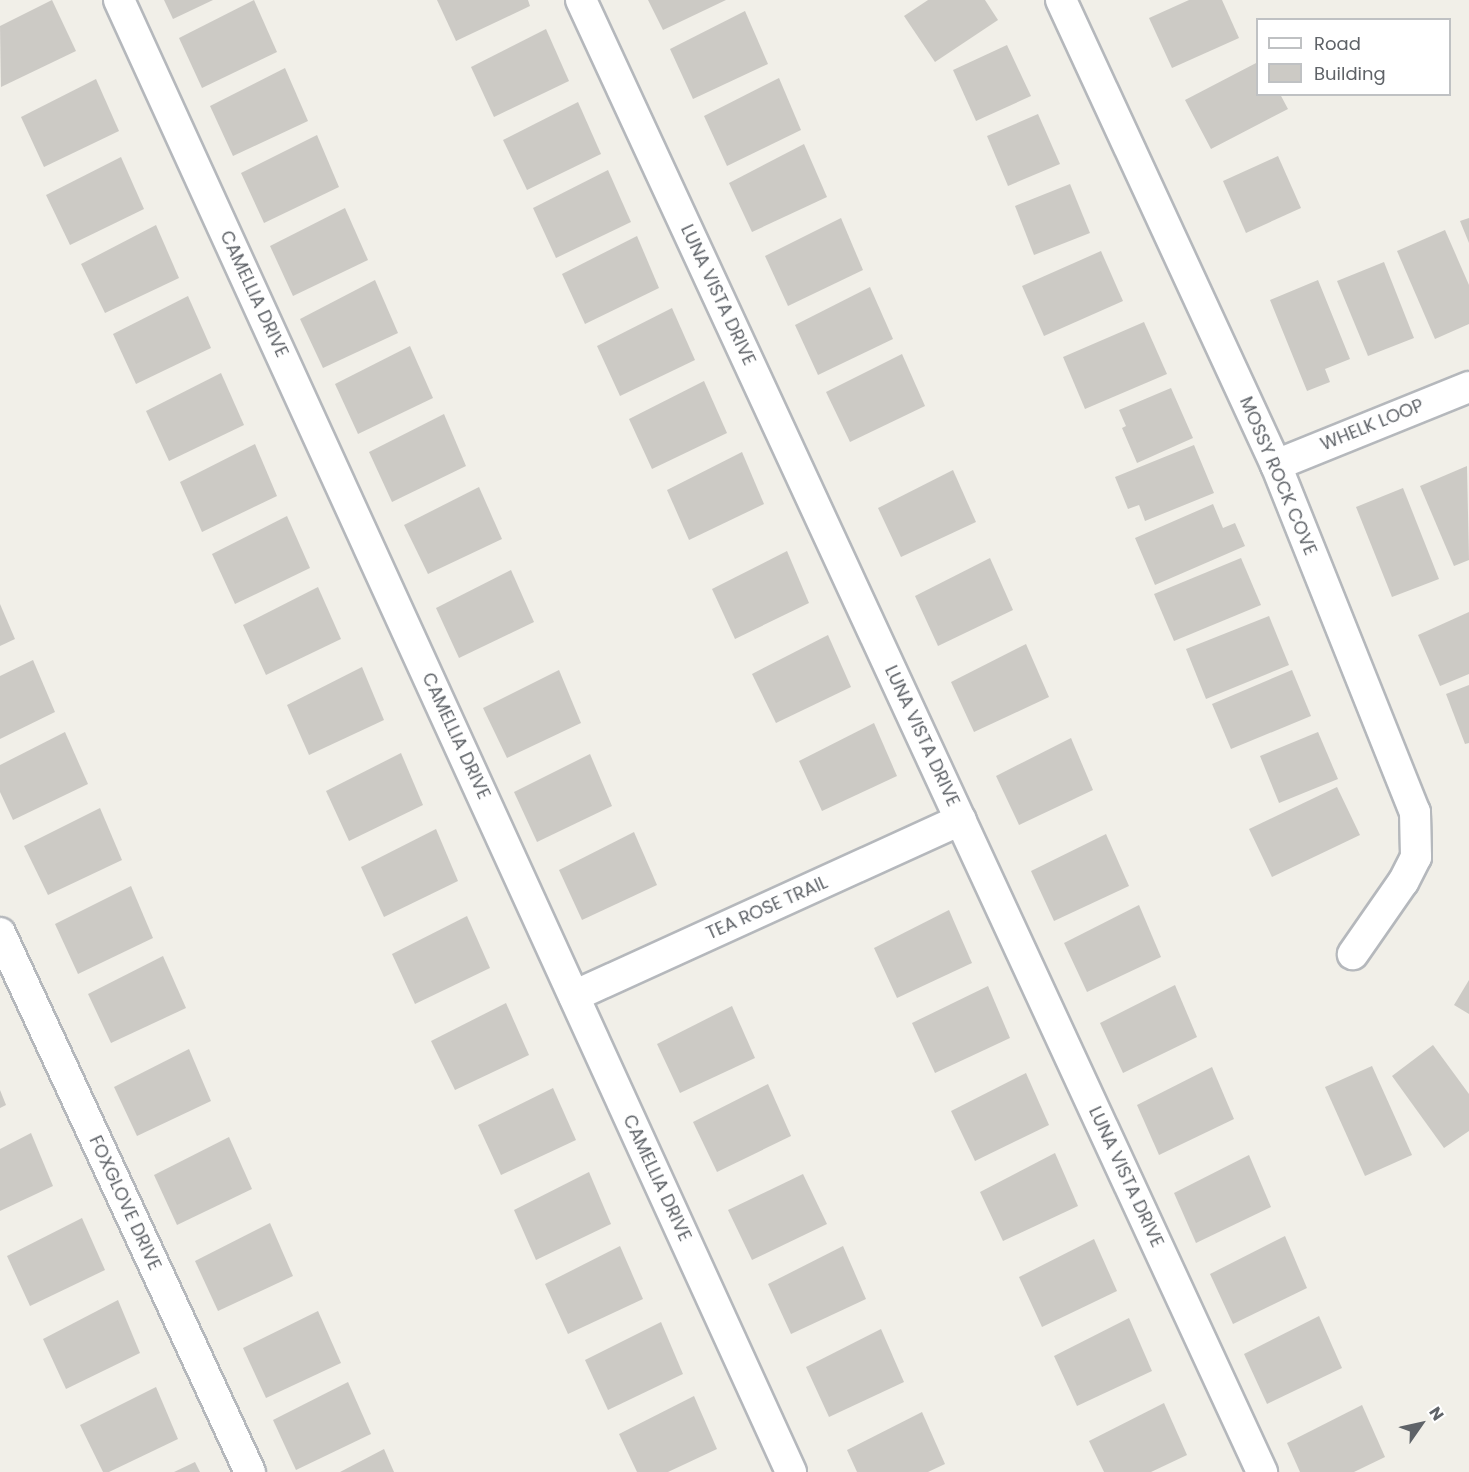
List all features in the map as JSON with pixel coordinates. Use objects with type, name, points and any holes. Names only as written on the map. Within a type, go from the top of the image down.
[{"type":"street","name":"CAMELLIA DRIVE","points":[[119,0],[791,1472]]},
{"type":"street","name":"LUNA VISTA DRIVE","points":[[581,0],[1263,1472]]},
{"type":"street","name":"MOSSY ROCK COVE","points":[[1061,0],[1276,465],[1415,812],[1416,856],[1403,882],[1353,954]]},
{"type":"street","name":"WHELK LOOP","points":[[1276,465],[1469,387]]},
{"type":"street","name":"TEA ROSE TRAIL","points":[[574,996],[961,820]]},
{"type":"street","name":"FOXGLOVE DRIVE","points":[[0,933],[250,1472]]},
{"type":"building","points":[[52,0],[76,51],[1,87],[0,26]]},
{"type":"building","points":[[164,0],[213,0],[173,19]]},
{"type":"building","points":[[254,0],[277,52],[202,88],[179,38]]},
{"type":"building","points":[[437,0],[528,0],[530,6],[456,41]]},
{"type":"building","points":[[648,0],[726,0],[663,30]]},
{"type":"building","points":[[928,0],[985,0],[998,20],[935,62],[904,16]]},
{"type":"building","points":[[1189,0],[1222,0],[1239,38],[1172,68],[1149,18]]},
{"type":"building","points":[[745,11],[768,64],[693,99],[670,49]]},
{"type":"building","points":[[546,29],[569,81],[494,117],[471,67]]},
{"type":"building","points":[[1007,45],[1031,96],[976,121],[953,70]]},
{"type":"building","points":[[1256,63],[1256,96],[1281,96],[1288,109],[1211,149],[1185,100]]},
{"type":"building","points":[[285,68],[308,121],[233,156],[210,106]]},
{"type":"building","points":[[779,78],[801,130],[727,166],[704,116]]},
{"type":"building","points":[[96,79],[119,131],[44,167],[21,117]]},
{"type":"building","points":[[578,102],[601,154],[527,190],[503,140]]},
{"type":"building","points":[[1038,114],[1060,164],[1008,186],[987,136]]},
{"type":"building","points":[[317,135],[339,187],[264,223],[241,173]]},
{"type":"building","points":[[804,144],[827,197],[752,232],[729,183]]},
{"type":"building","points":[[1278,156],[1301,208],[1246,233],[1223,181]]},
{"type":"building","points":[[121,157],[144,209],[70,245],[46,195]]},
{"type":"building","points":[[608,170],[631,222],[556,258],[533,208]]},
{"type":"building","points":[[1070,184],[1090,233],[1034,255],[1015,206]]},
{"type":"building","points":[[345,208],[368,260],[293,296],[270,246]]},
{"type":"building","points":[[841,218],[863,270],[788,306],[765,256]]},
{"type":"building","points":[[1469,218],[1469,243],[1460,221]]},
{"type":"building","points":[[156,225],[179,278],[105,313],[81,264]]},
{"type":"building","points":[[1445,230],[1469,285],[1469,324],[1435,339],[1397,251]]},
{"type":"building","points":[[637,236],[659,288],[585,324],[562,274]]},
{"type":"building","points":[[1101,251],[1123,301],[1044,336],[1022,286]]},
{"type":"building","points":[[1384,262],[1414,338],[1368,356],[1337,281]]},
{"type":"building","points":[[375,280],[398,333],[323,368],[300,319]]},
{"type":"building","points":[[1318,280],[1350,359],[1325,369],[1330,382],[1307,391],[1270,300]]},
{"type":"building","points":[[870,287],[893,339],[818,375],[795,325]]},
{"type":"building","points":[[188,296],[211,348],[136,384],[113,334]]},
{"type":"building","points":[[672,308],[695,360],[620,396],[597,346]]},
{"type":"building","points":[[1144,322],[1167,374],[1085,409],[1063,357]]},
{"type":"building","points":[[410,346],[433,398],[358,434],[335,384]]},
{"type":"building","points":[[902,354],[925,406],[850,442],[826,392]]},
{"type":"building","points":[[221,373],[244,425],[169,461],[146,411]]},
{"type":"building","points":[[704,381],[727,433],[652,469],[629,419]]},
{"type":"building","points":[[1171,388],[1193,438],[1137,463],[1122,428],[1126,426],[1119,410]]},
{"type":"building","points":[[444,414],[466,466],[392,502],[369,452]]},
{"type":"building","points":[[255,444],[277,496],[202,532],[180,482]]},
{"type":"building","points":[[1194,445],[1214,493],[1145,521],[1139,505],[1128,509],[1115,477]]},
{"type":"building","points":[[742,452],[764,504],[689,540],[667,490]]},
{"type":"building","points":[[1467,466],[1469,560],[1454,566],[1420,486]]},
{"type":"building","points":[[953,470],[976,522],[901,557],[878,508]]},
{"type":"building","points":[[479,487],[502,539],[428,574],[404,525]]},
{"type":"building","points":[[1403,488],[1439,579],[1392,597],[1356,507]]},
{"type":"building","points":[[1213,504],[1223,528],[1235,523],[1245,546],[1155,585],[1135,538]]},
{"type":"building","points":[[287,516],[310,568],[235,604],[212,554]]},
{"type":"building","points":[[787,551],[809,603],[735,639],[712,589]]},
{"type":"building","points":[[990,558],[1013,610],[938,646],[915,596]]},
{"type":"building","points":[[1241,558],[1261,605],[1174,641],[1154,594]]},
{"type":"building","points":[[511,570],[534,622],[459,658],[436,608]]},
{"type":"building","points":[[318,587],[341,639],[266,675],[243,625]]},
{"type":"building","points":[[0,604],[15,639],[0,646]]},
{"type":"building","points":[[1469,612],[1469,674],[1440,686],[1418,635]]},
{"type":"building","points":[[1269,616],[1289,665],[1206,699],[1186,649]]},
{"type":"building","points":[[828,635],[851,687],[776,723],[752,674]]},
{"type":"building","points":[[1026,644],[1049,697],[974,732],[951,682]]},
{"type":"building","points":[[33,660],[55,712],[0,739],[0,676]]},
{"type":"building","points":[[362,667],[384,720],[309,755],[287,705]]},
{"type":"building","points":[[559,670],[581,723],[507,758],[483,708]]},
{"type":"building","points":[[1292,670],[1311,716],[1231,749],[1212,704]]},
{"type":"building","points":[[1469,685],[1469,743],[1465,744],[1446,694]]},
{"type":"building","points":[[874,723],[897,776],[822,811],[799,761]]},
{"type":"building","points":[[65,732],[88,784],[13,820],[0,792],[0,765]]},
{"type":"building","points":[[1318,732],[1338,779],[1279,803],[1260,756]]},
{"type":"building","points":[[1071,738],[1093,790],[1019,825],[996,776]]},
{"type":"building","points":[[401,753],[423,805],[349,841],[326,791]]},
{"type":"building","points":[[590,754],[612,806],[537,842],[514,792]]},
{"type":"building","points":[[1337,787],[1360,835],[1272,877],[1249,829]]},
{"type":"building","points":[[100,808],[122,860],[48,895],[24,846]]},
{"type":"building","points":[[436,829],[458,881],[384,917],[361,867]]},
{"type":"building","points":[[634,832],[657,885],[582,920],[559,870]]},
{"type":"building","points":[[1106,834],[1129,886],[1054,921],[1031,871]]},
{"type":"building","points":[[131,886],[153,938],[78,974],[55,924]]},
{"type":"building","points":[[1139,905],[1161,957],[1087,992],[1064,943]]},
{"type":"building","points":[[949,910],[972,963],[897,998],[874,948]]},
{"type":"building","points":[[467,916],[490,968],[415,1004],[392,954]]},
{"type":"building","points":[[163,956],[186,1008],[111,1043],[88,994]]},
{"type":"building","points":[[1469,980],[1469,1014],[1454,1005]]},
{"type":"building","points":[[1175,985],[1197,1037],[1123,1073],[1100,1023]]},
{"type":"building","points":[[988,986],[1010,1038],[935,1073],[912,1023]]},
{"type":"building","points":[[506,1003],[529,1055],[455,1090],[431,1041]]},
{"type":"building","points":[[732,1006],[755,1058],[680,1093],[657,1044]]},
{"type":"building","points":[[1433,1045],[1469,1094],[1469,1131],[1444,1148],[1392,1076]]},
{"type":"building","points":[[189,1049],[211,1101],[137,1136],[114,1087]]},
{"type":"building","points":[[1372,1066],[1412,1155],[1365,1176],[1325,1087]]},
{"type":"building","points":[[1212,1067],[1234,1119],[1159,1155],[1137,1105]]},
{"type":"building","points":[[1026,1073],[1049,1125],[975,1161],[951,1111]]},
{"type":"building","points":[[768,1084],[791,1136],[717,1172],[693,1122]]},
{"type":"building","points":[[553,1088],[576,1140],[501,1175],[478,1125]]},
{"type":"building","points":[[0,1090],[6,1105],[0,1108]]},
{"type":"building","points":[[31,1133],[53,1186],[0,1211],[0,1149]]},
{"type":"building","points":[[229,1137],[252,1189],[177,1225],[154,1175]]},
{"type":"building","points":[[1055,1153],[1078,1206],[1003,1241],[980,1192]]},
{"type":"building","points":[[1249,1155],[1271,1207],[1196,1243],[1174,1193]]},
{"type":"building","points":[[589,1172],[611,1224],[536,1260],[514,1210]]},
{"type":"building","points":[[803,1174],[827,1224],[752,1260],[728,1210]]},
{"type":"building","points":[[82,1218],[105,1270],[30,1306],[7,1256]]},
{"type":"building","points":[[270,1223],[293,1276],[218,1311],[195,1261]]},
{"type":"building","points":[[1285,1236],[1307,1288],[1233,1324],[1210,1274]]},
{"type":"building","points":[[1094,1239],[1117,1291],[1042,1327],[1019,1277]]},
{"type":"building","points":[[620,1246],[643,1299],[568,1334],[545,1284]]},
{"type":"building","points":[[843,1246],[866,1299],[791,1334],[768,1284]]},
{"type":"building","points":[[118,1300],[140,1353],[66,1389],[43,1339]]},
{"type":"building","points":[[318,1311],[341,1363],[266,1398],[243,1348]]},
{"type":"building","points":[[1319,1316],[1342,1368],[1267,1404],[1244,1354]]},
{"type":"building","points":[[1129,1318],[1152,1371],[1077,1406],[1054,1356]]},
{"type":"building","points":[[661,1322],[683,1374],[608,1410],[585,1360]]},
{"type":"building","points":[[881,1329],[904,1382],[829,1417],[806,1367]]},
{"type":"building","points":[[348,1382],[371,1434],[296,1470],[273,1420]]},
{"type":"building","points":[[156,1387],[178,1439],[109,1472],[103,1472],[80,1425]]},
{"type":"building","points":[[694,1396],[717,1449],[668,1472],[637,1472],[619,1434]]},
{"type":"building","points":[[1164,1403],[1187,1455],[1151,1472],[1104,1472],[1089,1441]]},
{"type":"building","points":[[1362,1405],[1385,1457],[1354,1472],[1300,1472],[1287,1443]]},
{"type":"building","points":[[922,1412],[945,1464],[928,1472],[857,1472],[847,1450]]},
{"type":"building","points":[[384,1449],[394,1472],[340,1472]]},
{"type":"building","points":[[195,1462],[200,1472],[174,1472]]}]
